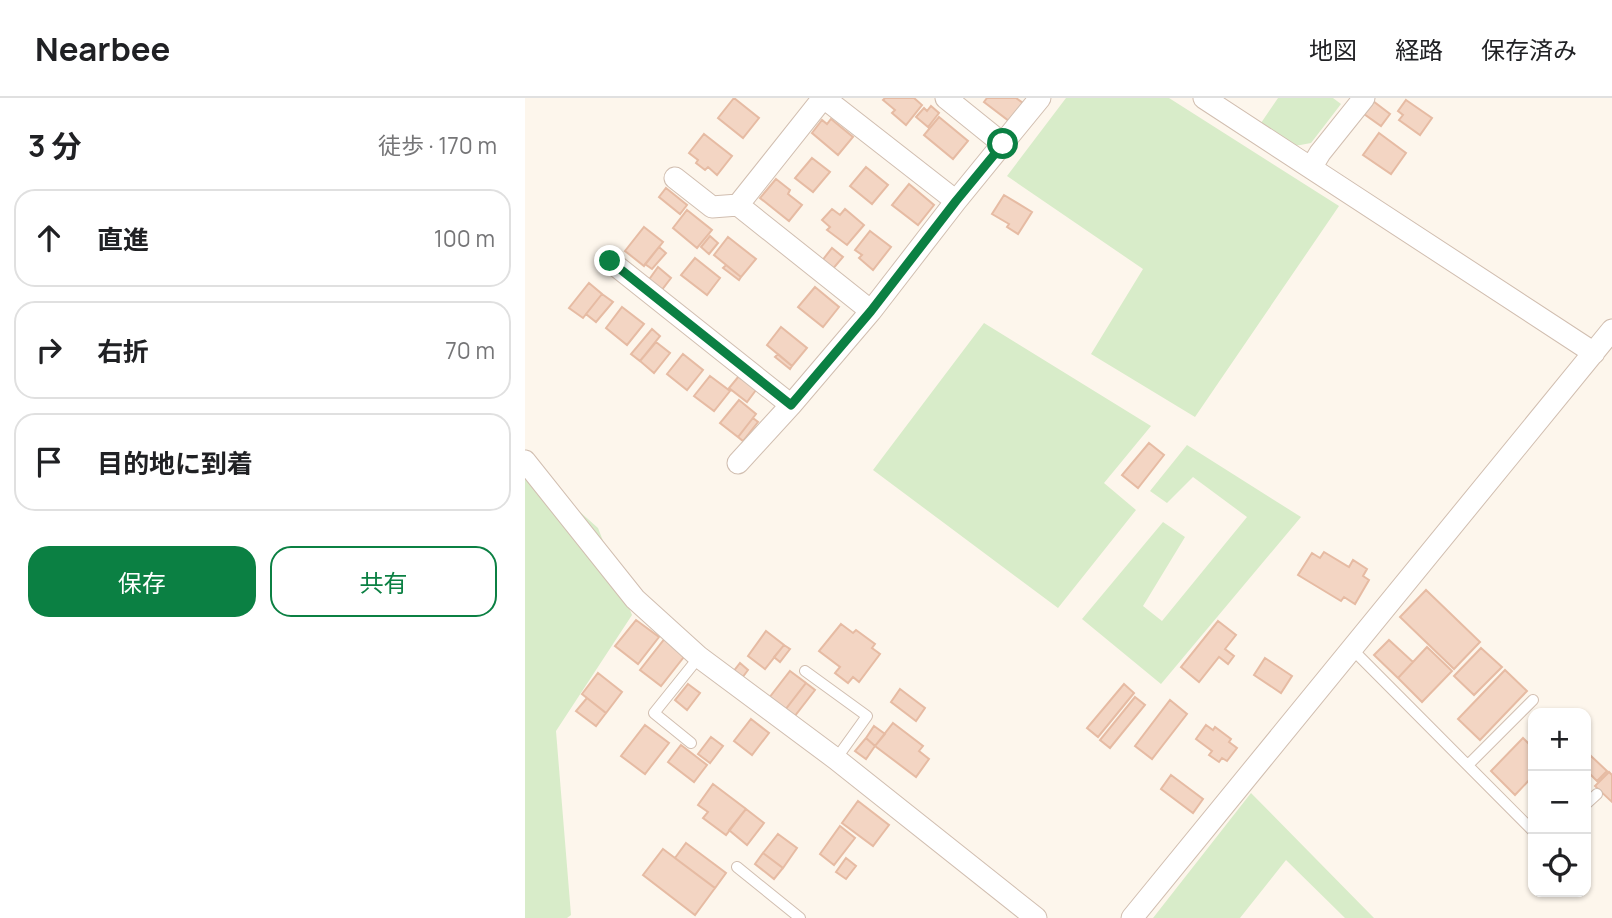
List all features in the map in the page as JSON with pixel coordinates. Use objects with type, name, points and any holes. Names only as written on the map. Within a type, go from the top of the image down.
[{"type":"street","points":[[737,205],[823,98],[956,201]]},
{"type":"street","points":[[946,98],[1003,144]]},
{"type":"street","points":[[738,463],[871,311],[1040,98]]},
{"type":"street","points":[[1204,98],[1594,353]]},
{"type":"street","points":[[1311,168],[1364,98]]},
{"type":"street","points":[[675,178],[712,207],[737,205],[871,311]]},
{"type":"street","points":[[610,261],[791,405]]},
{"type":"street","points":[[1132,918],[1612,330]]},
{"type":"street","points":[[525,461],[635,599],[699,657],[836,759],[1036,918]]},
{"type":"lane","points":[[1352,649],[1528,826]]},
{"type":"lane","points":[[691,743],[654,713],[699,657]]},
{"type":"lane","points":[[805,671],[867,716],[836,759]]},
{"type":"lane","points":[[1468,765],[1533,700]]},
{"type":"lane","points":[[1591,799],[1597,794]]},
{"type":"lane","points":[[737,867],[800,918]]},
{"type":"green space","points":[[1066,98],[1169,98],[1339,206],[1195,417],[1091,354],[1143,269],[1007,176]]},
{"type":"green space","points":[[1278,98],[1333,98],[1341,104],[1311,143],[1295,146],[1261,123]]},
{"type":"green space","points":[[984,323],[1151,426],[1104,483],[1136,510],[1058,608],[873,470]]},
{"type":"green space","points":[[1187,445],[1301,517],[1161,684],[1082,619],[1163,522],[1185,537],[1143,606],[1162,621],[1247,517],[1193,477],[1167,503],[1150,491]]},
{"type":"green space","points":[[525,463],[598,528],[632,615],[556,731],[571,915],[567,918],[525,918]]},
{"type":"green space","points":[[1251,793],[1374,918],[1345,918],[1286,860],[1240,918],[1153,918]]},
{"type":"building","points":[[734,98],[759,118],[743,138],[718,118]]},
{"type":"building","points":[[914,98],[922,105],[906,125],[892,113],[895,110],[883,100]]},
{"type":"building","points":[[987,98],[1016,98],[1023,103],[1009,121],[984,102]]},
{"type":"building","points":[[1406,100],[1432,118],[1420,135],[1399,120],[1403,115],[1398,111]]},
{"type":"building","points":[[1373,101],[1390,114],[1381,126],[1364,114]]},
{"type":"building","points":[[931,106],[939,113],[928,127],[916,117],[924,108],[927,111]]},
{"type":"building","points":[[939,117],[968,141],[953,159],[924,135]]},
{"type":"building","points":[[831,119],[853,137],[838,155],[812,133],[822,120],[827,124]]},
{"type":"building","points":[[1379,133],[1406,153],[1391,174],[1363,155]]},
{"type":"building","points":[[704,134],[732,156],[717,175],[708,167],[705,170],[696,163],[698,160],[689,153]]},
{"type":"building","points":[[812,158],[830,172],[813,192],[795,178]]},
{"type":"building","points":[[866,167],[888,185],[872,204],[850,186]]},
{"type":"building","points":[[776,179],[790,190],[788,194],[802,205],[789,221],[760,198]]},
{"type":"building","points":[[909,184],[934,205],[918,225],[892,205]]},
{"type":"building","points":[[666,188],[687,205],[680,214],[659,197]]},
{"type":"building","points":[[1004,195],[1032,212],[1018,234],[1007,227],[1009,224],[992,214]]},
{"type":"building","points":[[832,209],[840,215],[845,209],[864,225],[847,245],[827,230],[830,227],[822,220]]},
{"type":"building","points":[[687,210],[712,230],[697,248],[673,228]]},
{"type":"building","points":[[644,227],[663,242],[644,266],[625,251]]},
{"type":"building","points":[[870,231],[891,247],[873,270],[859,258],[862,255],[855,250]]},
{"type":"building","points":[[710,236],[718,243],[709,254],[701,247]]},
{"type":"building","points":[[728,237],[756,259],[741,277],[714,255]]},
{"type":"building","points":[[659,247],[666,253],[652,269],[645,264]]},
{"type":"building","points":[[832,248],[843,257],[832,270],[821,262]]},
{"type":"building","points":[[695,258],[720,278],[707,295],[681,275]]},
{"type":"building","points":[[726,265],[741,277],[739,280],[723,268]]},
{"type":"building","points":[[658,267],[671,278],[661,291],[648,281]]},
{"type":"building","points":[[589,283],[602,294],[583,318],[569,308]]},
{"type":"building","points":[[815,287],[839,307],[823,327],[798,307]]},
{"type":"building","points":[[602,294],[613,302],[596,322],[586,314]]},
{"type":"building","points":[[622,307],[644,324],[627,345],[606,328]]},
{"type":"building","points":[[781,327],[807,348],[792,366],[767,345]]},
{"type":"building","points":[[652,329],[660,336],[640,361],[631,354]]},
{"type":"building","points":[[656,342],[670,353],[654,373],[640,361]]},
{"type":"building","points":[[683,354],[703,370],[687,390],[667,374]]},
{"type":"building","points":[[778,354],[792,366],[790,369],[775,357]]},
{"type":"building","points":[[710,376],[730,391],[714,411],[694,396]]},
{"type":"building","points":[[739,376],[756,390],[747,402],[729,388]]},
{"type":"building","points":[[739,400],[756,414],[738,437],[720,423]]},
{"type":"building","points":[[753,418],[758,422],[743,441],[738,437]]},
{"type":"building","points":[[1149,443],[1164,455],[1138,488],[1122,475]]},
{"type":"building","points":[[1324,552],[1349,567],[1353,560],[1367,569],[1363,576],[1369,580],[1355,604],[1344,597],[1341,601],[1298,575],[1312,553],[1320,558]]},
{"type":"building","points":[[1426,590],[1480,642],[1454,669],[1400,617]]},
{"type":"building","points":[[636,620],[659,637],[638,664],[615,646]]},
{"type":"building","points":[[1218,621],[1236,635],[1225,649],[1234,656],[1228,664],[1219,657],[1199,682],[1181,667]]},
{"type":"building","points":[[841,624],[853,633],[856,630],[875,644],[872,648],[880,654],[859,682],[853,677],[848,683],[835,673],[840,667],[819,651]]},
{"type":"building","points":[[766,631],[784,645],[765,669],[748,656]]},
{"type":"building","points":[[666,637],[687,653],[661,686],[640,670]]},
{"type":"building","points":[[1389,640],[1413,662],[1398,678],[1374,655]]},
{"type":"building","points":[[784,645],[790,649],[780,662],[774,657]]},
{"type":"building","points":[[1427,647],[1452,671],[1422,702],[1398,678]]},
{"type":"building","points":[[1481,648],[1502,667],[1474,695],[1454,676]]},
{"type":"building","points":[[1265,658],[1292,676],[1281,693],[1254,675]]},
{"type":"building","points":[[740,663],[748,670],[742,678],[733,672]]},
{"type":"building","points":[[1505,670],[1527,691],[1480,740],[1458,719]]},
{"type":"building","points":[[790,671],[806,683],[785,710],[769,698]]},
{"type":"building","points":[[598,673],[622,692],[606,713],[582,694]]},
{"type":"building","points":[[806,683],[815,690],[794,717],[785,710]]},
{"type":"building","points":[[688,684],[700,693],[687,710],[675,700]]},
{"type":"building","points":[[1124,684],[1134,693],[1098,737],[1087,728]]},
{"type":"building","points":[[900,689],[925,708],[916,721],[891,702]]},
{"type":"building","points":[[1135,697],[1145,705],[1110,748],[1100,740]]},
{"type":"building","points":[[587,698],[606,713],[596,726],[576,711]]},
{"type":"building","points":[[1170,700],[1187,714],[1152,759],[1135,746]]},
{"type":"building","points":[[751,719],[769,733],[752,755],[734,741]]},
{"type":"building","points":[[893,723],[923,746],[919,751],[929,759],[916,777],[875,746]]},
{"type":"building","points":[[645,725],[669,743],[645,774],[621,756]]},
{"type":"building","points":[[1206,725],[1213,730],[1215,727],[1231,739],[1229,742],[1237,748],[1227,761],[1222,758],[1219,762],[1209,755],[1212,751],[1196,739]]},
{"type":"building","points":[[874,726],[885,734],[875,746],[866,738]]},
{"type":"building","points":[[711,737],[723,746],[710,763],[698,754]]},
{"type":"building","points":[[866,738],[875,746],[866,759],[855,751]]},
{"type":"building","points":[[1523,738],[1528,743],[1528,781],[1515,795],[1491,771]]},
{"type":"building","points":[[681,745],[707,765],[694,782],[668,762]]},
{"type":"building","points":[[1591,756],[1607,771],[1597,781],[1591,775]]},
{"type":"building","points":[[1609,772],[1612,775],[1612,802],[1595,786]]},
{"type":"building","points":[[1171,775],[1203,799],[1193,813],[1161,789]]},
{"type":"building","points":[[713,784],[746,809],[726,835],[703,818],[708,812],[698,805]]},
{"type":"building","points":[[858,801],[889,825],[873,846],[842,823]]},
{"type":"building","points":[[746,809],[764,823],[747,845],[729,830]]},
{"type":"building","points":[[840,826],[855,838],[834,865],[820,854]]},
{"type":"building","points":[[778,834],[797,848],[783,868],[763,853]]},
{"type":"building","points":[[686,843],[726,873],[715,888],[675,858]]},
{"type":"building","points":[[663,849],[715,888],[695,915],[643,875]]},
{"type":"building","points":[[763,853],[783,868],[774,879],[755,864]]},
{"type":"building","points":[[846,858],[856,866],[846,879],[836,872]]},
{"type":"route","points":[[610,261],[791,405],[871,311],[1003,144]]}]
